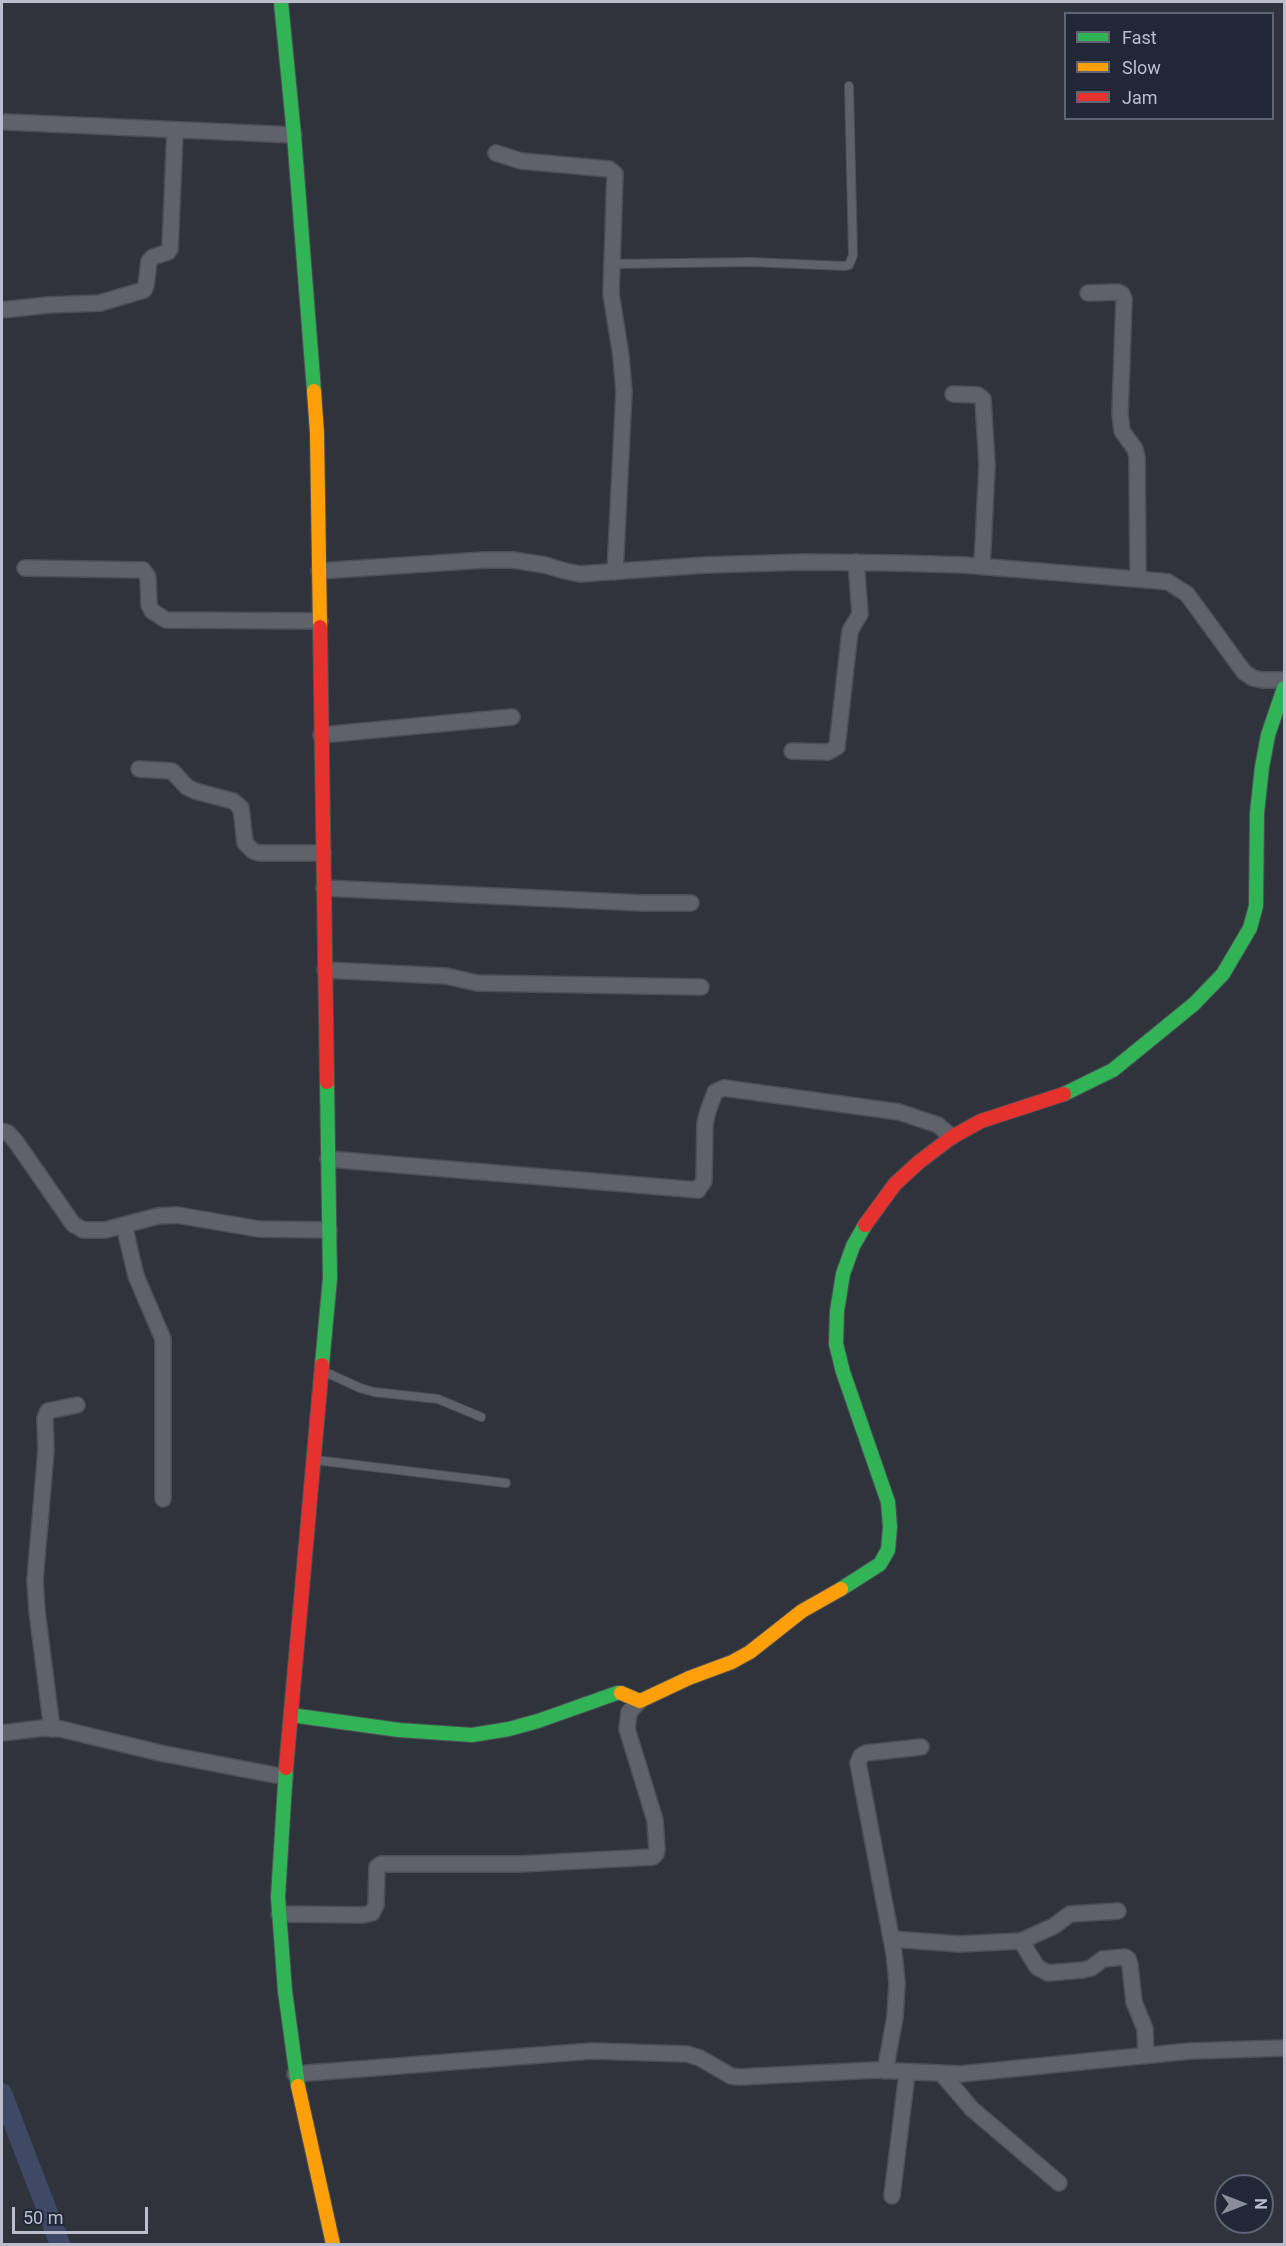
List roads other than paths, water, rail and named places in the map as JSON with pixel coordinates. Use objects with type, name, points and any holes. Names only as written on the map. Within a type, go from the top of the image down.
[{"type":"main road","points":[[281,2],[294,135],[316,433],[330,1278],[285,1777],[278,1897],[285,1991],[295,2074],[333,2244]]},
{"type":"main road","points":[[291,1715],[399,1730],[472,1735],[509,1729],[610,1695],[634,1698],[732,1662],[750,1652],[802,1611],[861,1578],[880,1564],[888,1550],[890,1527],[888,1502],[843,1372],[837,1344],[838,1302],[843,1274],[852,1246],[870,1216],[895,1184],[952,1137],[981,1120],[1071,1092],[1113,1070],[1194,1004],[1223,974],[1250,928],[1256,906],[1257,813],[1262,767],[1268,735],[1284,688]]},
{"type":"street","points":[[6,123],[294,135]]},
{"type":"street","points":[[2,310],[100,303],[144,290],[149,261],[170,249],[175,131]]},
{"type":"street","points":[[496,153],[521,161],[613,170],[616,178],[611,294],[624,392],[615,572]]},
{"type":"street","points":[[1088,293],[1118,292],[1124,299],[1120,414],[1122,430],[1136,449],[1137,457],[1138,579]]},
{"type":"street","points":[[953,394],[978,395],[983,399],[987,465],[982,567]]},
{"type":"street","points":[[319,572],[484,560],[513,560],[580,574],[705,565],[855,562],[982,567],[1168,582],[1187,594],[1244,672],[1253,678],[1272,680]]},
{"type":"street","points":[[792,751],[828,752],[837,747],[850,631],[860,614],[855,562]]},
{"type":"street","points":[[25,568],[144,570],[148,576],[149,605],[152,611],[166,620],[320,621]]},
{"type":"street","points":[[321,735],[513,717]]},
{"type":"street","points":[[139,769],[172,771],[187,787],[195,791],[233,801],[243,815],[245,843],[253,851],[259,853],[323,853]]},
{"type":"street","points":[[324,888],[643,903],[691,903]]},
{"type":"street","points":[[325,970],[446,976],[477,983],[701,987]]},
{"type":"street","points":[[328,1160],[699,1190],[704,1181],[705,1123],[715,1092],[724,1088],[899,1112],[938,1125],[952,1137]]},
{"type":"street","points":[[2,1131],[16,1142],[74,1224],[83,1230],[93,1231],[158,1216],[177,1215],[259,1229],[329,1230]]},
{"type":"street","points":[[124,1225],[136,1276],[163,1339],[163,1499]]},
{"type":"street","points":[[52,1729],[35,1580],[46,1460],[45,1418],[48,1411],[77,1405]]},
{"type":"street","points":[[279,1914],[363,1915],[372,1913],[376,1905],[377,1867],[381,1864],[520,1864],[653,1857],[657,1849],[655,1820],[627,1730],[629,1712],[634,1698]]},
{"type":"street","points":[[2,1733],[43,1728],[82,1733],[160,1753],[285,1777]]},
{"type":"street","points":[[885,2071],[895,2017],[897,1983],[858,1763],[861,1756],[866,1753],[921,1747]]},
{"type":"street","points":[[891,1939],[960,1944],[1021,1941],[1054,1926],[1070,1914],[1118,1911]]},
{"type":"street","points":[[1021,1941],[1037,1967],[1048,1973],[1083,1971],[1109,1958],[1128,1959],[1134,2002],[1145,2029],[1146,2056]]},
{"type":"street","points":[[295,2074],[592,2051],[687,2054],[700,2058],[731,2076],[740,2077],[885,2071],[942,2074],[986,2072],[1191,2051],[1284,2048]]},
{"type":"street","points":[[892,2196],[907,2073]]},
{"type":"street","points":[[942,2074],[972,2109],[1059,2183]]},
{"type":"lane","points":[[612,264],[751,262],[849,265],[853,255],[849,86]]},
{"type":"lane","points":[[322,1370],[360,1388],[374,1392],[438,1399],[481,1417]]},
{"type":"lane","points":[[314,1460],[506,1483]]},
{"type":"waterway","points":[[2,2093],[60,2244]]}]
